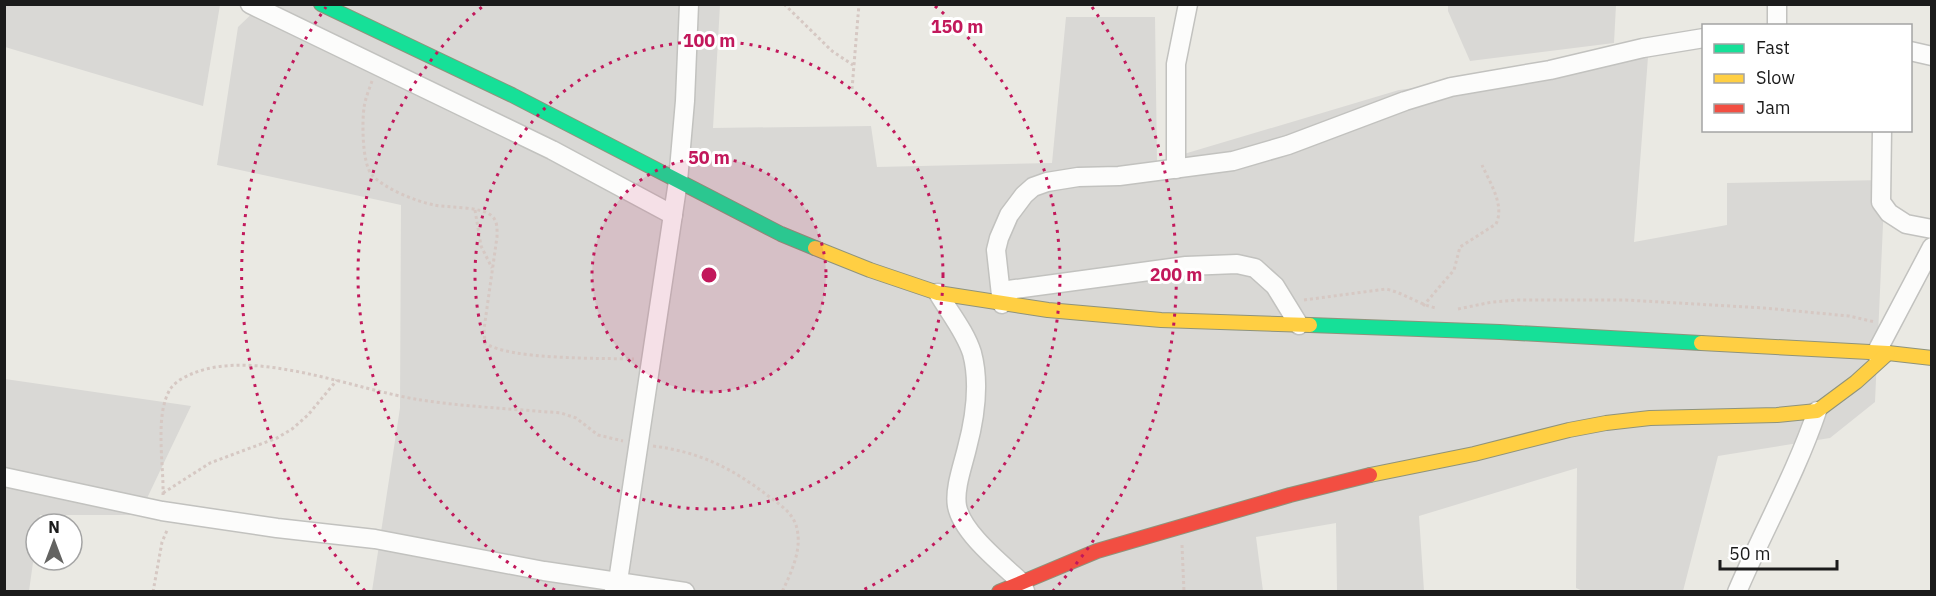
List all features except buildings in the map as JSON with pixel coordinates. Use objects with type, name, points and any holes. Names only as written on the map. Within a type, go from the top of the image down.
[{"type":"main road","points":[[321,4],[465,72],[781,234],[870,270],[938,293],[1001,297],[1048,310],[1161,320],[1500,332],[1882,353],[1932,358]]},
{"type":"main road","points":[[999,591],[1023,587],[1097,551],[1182,526],[1374,473],[1474,454],[1569,430],[1650,418],[1778,415],[1817,411],[1856,382],[1882,353]]},
{"type":"street","points":[[250,4],[552,150],[673,214]]},
{"type":"street","points":[[616,586],[678,181],[685,101],[689,4]]},
{"type":"street","points":[[1176,169],[1176,64],[1188,4]]},
{"type":"street","points":[[1777,4],[1777,24]]},
{"type":"street","points":[[1299,325],[1275,286],[1255,268],[1237,264],[1186,266],[1001,297],[996,250],[999,238],[1009,215],[1023,195],[1033,187],[1047,182],[1078,177],[1119,176],[1233,161],[1288,145],[1405,101],[1451,87],[1702,38]]},
{"type":"street","points":[[1912,51],[1932,56]]},
{"type":"street","points":[[1882,132],[1881,202],[1889,213],[1906,224],[1932,229]]},
{"type":"street","points":[[1882,353],[1892,326],[1932,247]]},
{"type":"street","points":[[938,293],[966,338],[972,353],[975,371],[973,424],[958,486],[957,505],[968,528],[1023,587]]},
{"type":"street","points":[[1737,591],[1758,542],[1802,453],[1817,411]]},
{"type":"street","points":[[4,477],[277,528],[375,539],[616,586],[685,591]]},
{"type":"path","points":[[784,4],[832,51],[853,65]]},
{"type":"path","points":[[852,89],[859,4]]},
{"type":"path","points":[[377,65],[364,108],[364,148],[367,165],[372,175],[415,200],[433,205],[475,210],[487,213],[494,218],[497,226],[483,337],[485,343],[490,346],[557,357],[652,360]]},
{"type":"path","points":[[1424,306],[1454,270],[1460,247],[1496,224],[1499,218],[1498,202],[1482,165]]},
{"type":"path","points":[[475,210],[481,246],[492,268]]},
{"type":"path","points":[[1285,302],[1386,289],[1398,292],[1424,306],[1440,309]]},
{"type":"path","points":[[1450,309],[1518,300],[1626,300],[1720,304],[1849,316],[1892,326]]},
{"type":"path","points":[[153,591],[167,506],[163,408],[171,387],[185,377],[207,368],[254,365],[338,380],[387,394],[421,400],[561,413],[576,418],[598,435],[639,445],[690,453],[719,463],[740,475],[791,515],[797,529],[798,545],[793,568],[782,591]]},
{"type":"path","points":[[167,506],[210,464],[277,438],[292,429],[308,415],[338,380]]},
{"type":"path","points":[[1182,526],[1184,591]]},
{"type":"shaded area","points":[[4,5],[220,5],[203,106],[5,47]]},
{"type":"shaded area","points":[[261,5],[720,5],[713,128],[871,126],[877,167],[1052,163],[1066,17],[1155,17],[1157,162],[1399,90],[1648,57],[1634,242],[1727,225],[1727,183],[1885,180],[1875,402],[1830,438],[1718,456],[1683,591],[1585,592],[1576,588],[1577,468],[1419,516],[1424,591],[1337,591],[1336,523],[1256,537],[1263,591],[372,591],[400,408],[401,205],[217,165],[238,27]]},
{"type":"shaded area","points":[[1448,5],[1616,5],[1614,43],[1470,61],[1448,11]]},
{"type":"shaded area","points":[[5,379],[191,406],[139,515],[24,512],[24,572],[32,572],[29,591],[5,592]]},
{"type":"traffic: fast","points":[[321,4],[512,95],[781,234],[815,248]]},
{"type":"traffic: fast","points":[[1310,325],[1701,343]]},
{"type":"traffic: slow","points":[[815,248],[938,293],[1048,310],[1161,320],[1310,325]]},
{"type":"traffic: slow","points":[[1701,343],[1888,353],[1932,358]]},
{"type":"traffic: slow","points":[[1370,475],[1474,454],[1606,423],[1650,418],[1777,415],[1817,411],[1856,382],[1888,353]]},
{"type":"traffic: jam","points":[[999,592],[1097,551],[1290,495],[1370,475]]}]
